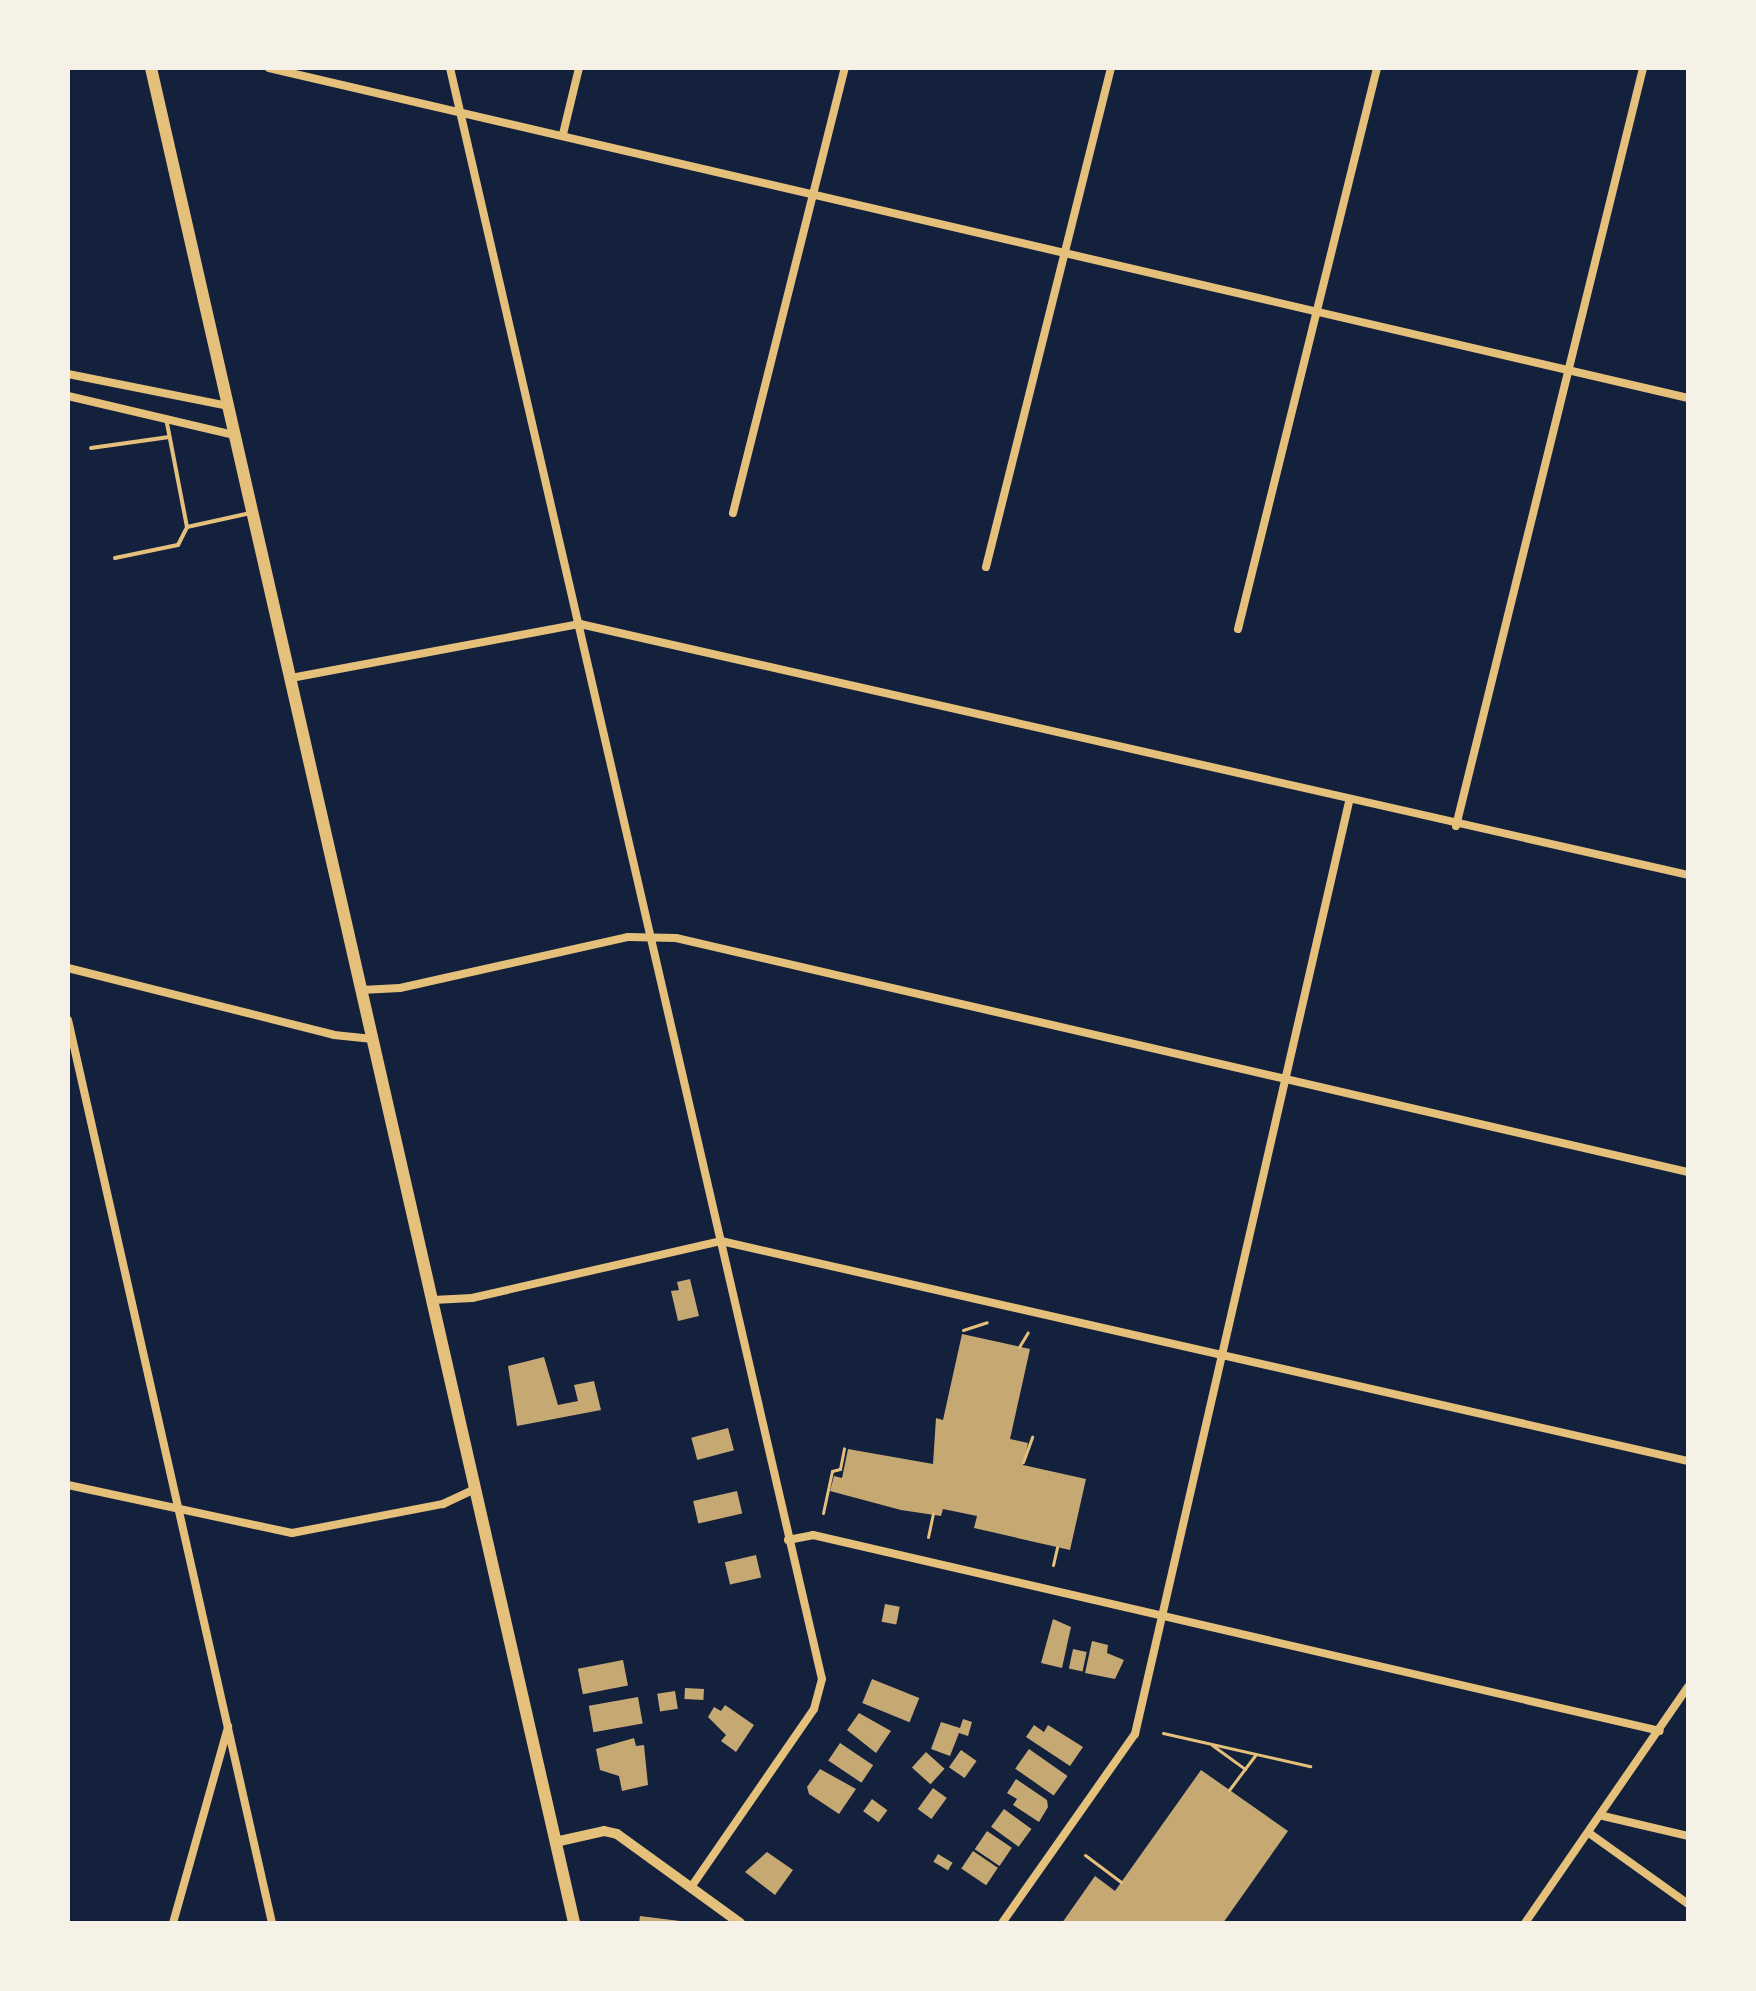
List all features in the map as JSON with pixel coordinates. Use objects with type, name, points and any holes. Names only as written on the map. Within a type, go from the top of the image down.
[{"type":"main road","points":[[151,68],[574,1923]]},
{"type":"street","points":[[269,68],[1688,398]]},
{"type":"street","points":[[450,68],[580,624],[822,1695],[691,1887]]},
{"type":"street","points":[[563,134],[579,68]]},
{"type":"street","points":[[733,513],[845,68]]},
{"type":"street","points":[[986,567],[1111,68]]},
{"type":"street","points":[[1238,629],[1377,68]]},
{"type":"street","points":[[1456,826],[1643,68]]},
{"type":"street","points":[[68,374],[228,406]]},
{"type":"street","points":[[68,396],[234,435]]},
{"type":"street","points":[[291,678],[580,624],[1349,802],[1688,875]]},
{"type":"street","points":[[1002,1923],[1135,1734],[1166,1616],[1349,802]]},
{"type":"street","points":[[361,990],[400,988],[650,935],[1688,1172]]},
{"type":"street","points":[[68,968],[334,1035],[373,1039]]},
{"type":"street","points":[[68,1020],[272,1923]]},
{"type":"street","points":[[433,1300],[472,1298],[721,1241],[1688,1461]]},
{"type":"street","points":[[68,1485],[292,1533],[443,1504],[475,1489]]},
{"type":"street","points":[[788,1540],[813,1535],[1660,1731]]},
{"type":"street","points":[[1525,1923],[1603,1816],[1688,1687]]},
{"type":"street","points":[[173,1923],[229,1726]]},
{"type":"street","points":[[1603,1816],[1688,1836]]},
{"type":"street","points":[[555,1842],[594,1832],[617,1834],[740,1923]]},
{"type":"street","points":[[1589,1833],[1688,1904]]},
{"type":"lane","points":[[115,558],[178,545],[187,527],[166,418]]},
{"type":"lane","points":[[91,448],[169,437]]},
{"type":"lane","points":[[187,527],[252,513]]},
{"type":"path","points":[[963,1330],[987,1322]]},
{"type":"path","points":[[1019,1347],[1028,1332]]},
{"type":"path","points":[[1023,1462],[1032,1437]]},
{"type":"path","points":[[823,1513],[832,1471],[840,1469],[845,1456],[844,1448]]},
{"type":"path","points":[[928,1537],[933,1514]]},
{"type":"path","points":[[1053,1565],[1057,1547]]},
{"type":"path","points":[[1163,1733],[1310,1766]]},
{"type":"path","points":[[1209,1744],[1245,1769]]},
{"type":"path","points":[[1229,1790],[1256,1754]]},
{"type":"path","points":[[1085,1855],[1121,1882]]},
{"type":"building","points":[[690,1279],[699,1316],[678,1321],[671,1291],[679,1290],[677,1282]]},
{"type":"building","points":[[962,1334],[1030,1349],[1010,1439],[1028,1443],[1023,1465],[1086,1479],[1070,1550],[974,1528],[977,1516],[943,1509],[941,1516],[901,1510],[830,1491],[834,1476],[842,1478],[848,1449],[933,1464],[936,1418],[943,1420]]},
{"type":"building","points":[[544,1357],[558,1405],[578,1401],[574,1385],[594,1381],[601,1410],[517,1426],[508,1366]]},
{"type":"building","points":[[728,1428],[734,1450],[697,1460],[691,1438]]},
{"type":"building","points":[[737,1491],[742,1513],[698,1524],[693,1501]]},
{"type":"building","points":[[756,1555],[761,1577],[730,1585],[725,1562]]},
{"type":"building","points":[[885,1604],[900,1607],[896,1625],[882,1622]]},
{"type":"building","points":[[1053,1619],[1071,1627],[1062,1668],[1041,1663]]},
{"type":"building","points":[[1092,1641],[1108,1645],[1107,1653],[1124,1660],[1115,1679],[1085,1673]]},
{"type":"building","points":[[1073,1649],[1087,1652],[1083,1671],[1069,1669]]},
{"type":"building","points":[[623,1660],[628,1686],[583,1694],[578,1669]]},
{"type":"building","points":[[872,1679],[919,1698],[910,1722],[862,1703]]},
{"type":"building","points":[[685,1688],[704,1689],[703,1700],[684,1699]]},
{"type":"building","points":[[675,1691],[678,1709],[660,1712],[657,1694]]},
{"type":"building","points":[[638,1697],[643,1724],[593,1732],[589,1706]]},
{"type":"building","points":[[725,1705],[754,1725],[736,1752],[721,1741],[726,1735],[708,1717],[714,1707],[721,1711]]},
{"type":"building","points":[[859,1713],[891,1731],[876,1753],[847,1730]]},
{"type":"building","points":[[963,1719],[972,1722],[968,1736],[959,1733],[950,1756],[931,1749],[941,1722],[960,1728]]},
{"type":"building","points":[[1034,1725],[1044,1732],[1048,1725],[1083,1747],[1070,1766],[1026,1737]]},
{"type":"building","points":[[634,1738],[636,1746],[644,1745],[648,1785],[622,1791],[619,1776],[600,1770],[596,1749]]},
{"type":"building","points":[[840,1743],[873,1765],[861,1783],[828,1760]]},
{"type":"building","points":[[1029,1749],[1068,1776],[1054,1796],[1015,1769]]},
{"type":"building","points":[[961,1750],[977,1761],[965,1778],[949,1767]]},
{"type":"building","points":[[926,1752],[945,1769],[931,1784],[912,1768]]},
{"type":"building","points":[[820,1769],[856,1789],[839,1814],[809,1794],[807,1787]]},
{"type":"building","points":[[1201,1770],[1288,1831],[1223,1923],[1062,1923],[1095,1876],[1115,1891]]},
{"type":"building","points":[[1016,1779],[1047,1800],[1048,1807],[1039,1822],[1013,1805],[1017,1799],[1007,1793]]},
{"type":"building","points":[[933,1788],[947,1798],[931,1819],[918,1809]]},
{"type":"building","points":[[872,1799],[887,1810],[879,1822],[863,1811]]},
{"type":"building","points":[[1004,1809],[1032,1829],[1019,1847],[991,1827]]},
{"type":"building","points":[[987,1831],[1012,1848],[1000,1866],[975,1849]]},
{"type":"building","points":[[973,1851],[998,1868],[986,1885],[961,1868]]},
{"type":"building","points":[[767,1852],[793,1870],[775,1895],[745,1872]]},
{"type":"building","points":[[938,1854],[953,1863],[948,1870],[933,1862]]},
{"type":"building","points":[[640,1916],[680,1921],[680,1923],[639,1923]]}]
